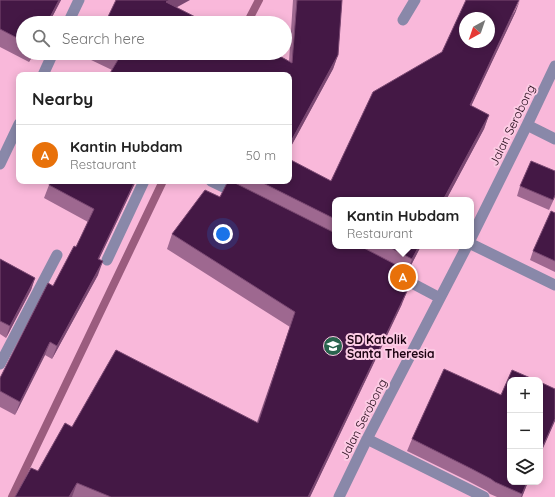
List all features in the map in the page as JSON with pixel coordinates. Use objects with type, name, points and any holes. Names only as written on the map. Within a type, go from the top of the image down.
[{"type":"street","points":[[71,16],[79,0]]},
{"type":"street","points":[[403,20],[415,0]]},
{"type":"street","points":[[44,72],[50,60]]},
{"type":"street","name":"Jalan Serobong","points":[[474,232],[555,66]]},
{"type":"street","points":[[527,125],[555,139]]},
{"type":"street","points":[[0,164],[16,130]]},
{"type":"street","points":[[107,260],[143,184]]},
{"type":"street","points":[[217,184],[246,198]]},
{"type":"street","points":[[474,245],[555,285]]},
{"type":"street","name":"Jalan Serobong","points":[[339,497],[367,439],[465,249]]},
{"type":"street","points":[[0,364],[57,255]]},
{"type":"street","points":[[377,265],[440,298]]},
{"type":"street","points":[[367,439],[484,497]]},
{"type":"building","points":[[0,0],[59,0],[51,16],[16,16],[16,37],[0,29]]},
{"type":"building","points":[[116,0],[170,0],[166,2],[193,16],[108,16]]},
{"type":"building","points":[[297,0],[342,0],[338,55],[292,139],[292,72],[111,72],[118,60],[287,60],[292,63]]},
{"type":"building","points":[[466,0],[519,0],[470,105],[489,115],[445,197],[332,197],[332,218],[265,184],[292,184],[292,161],[331,181],[373,92],[442,52],[459,15],[459,48],[495,48],[495,12],[460,12]]},
{"type":"building","points":[[531,161],[555,171],[555,195],[553,200],[520,186]]},
{"type":"building","points":[[134,184],[98,259],[103,261],[57,346],[50,342],[20,402],[0,391],[0,378],[48,283],[53,286],[74,246],[76,247],[94,209],[49,185]]},
{"type":"building","name":"SD Katolik Santa Theresia","points":[[226,184],[237,184],[332,232],[332,249],[366,249],[406,270],[398,284],[408,289],[308,497],[111,497],[77,483],[69,497],[15,497],[31,468],[38,471],[65,423],[72,427],[116,350],[258,423],[295,312],[172,234],[205,190],[220,197]]},
{"type":"building","points":[[551,211],[555,213],[555,261],[533,251]]},
{"type":"building","points":[[393,249],[417,249],[412,259]]},
{"type":"building","points":[[0,259],[35,278],[10,326],[0,321]]},
{"type":"building","points":[[444,369],[501,395],[507,381],[507,485],[526,485],[522,494],[495,482],[412,439]]},
{"type":"building","points":[[512,370],[528,377],[509,377]]},
{"type":"building","points":[[543,383],[555,389],[555,419],[543,446]]},
{"type":"waterway","points":[[251,16],[259,0]]},
{"type":"waterway","points":[[12,497],[162,184]]},
{"type":"place","name":"Kantin Hubdam","points":[[403,277]]},
{"type":"place","name":"SD Katolik Santa Theresia","points":[[333,346]]}]
